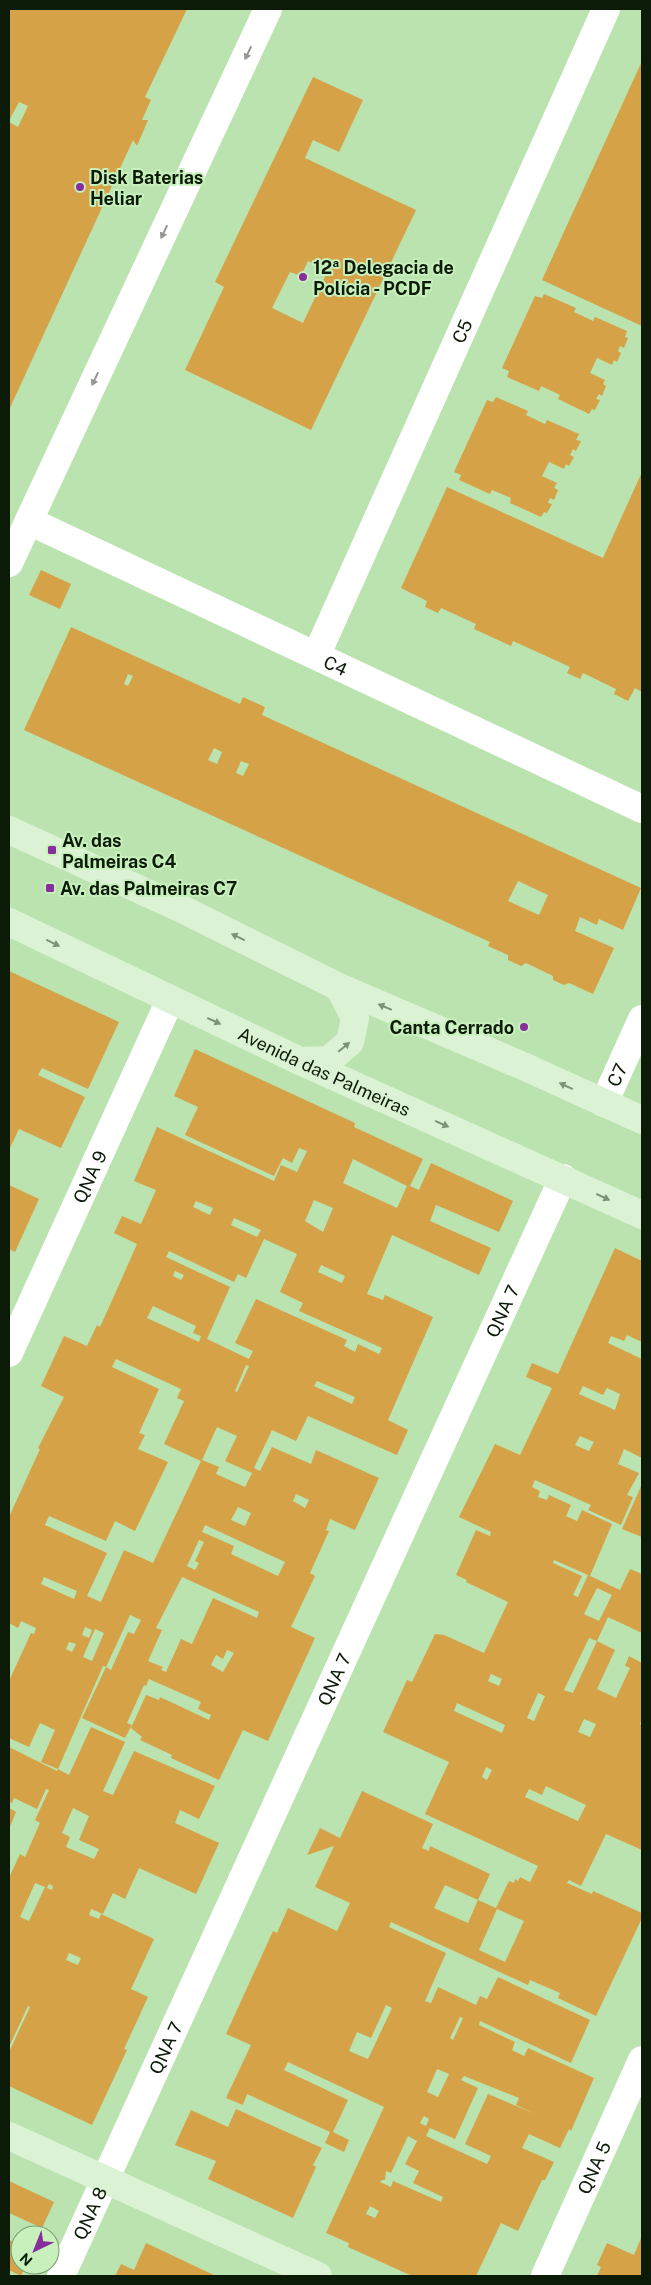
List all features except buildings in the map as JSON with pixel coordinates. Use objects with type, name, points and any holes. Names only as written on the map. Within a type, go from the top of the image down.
[{"type":"main road","points":[[9,830],[180,908],[339,987],[523,1066],[642,1120]]},
{"type":"main road","points":[[9,845],[37,844]]},
{"type":"main road","name":"Avenida das Palmeiras","points":[[9,922],[300,1061],[642,1215]]},
{"type":"main road","points":[[300,1061],[329,1060],[350,1042],[355,1018],[339,987]]},
{"type":"main road","points":[[9,2136],[318,2276]]},
{"type":"street","points":[[9,563],[268,9]]},
{"type":"street","name":"C5","points":[[317,654],[606,9]]},
{"type":"street","name":"C4","points":[[29,520],[642,808]]},
{"type":"street","name":"QNA 9","points":[[9,1353],[170,1000]]},
{"type":"street","name":"C7","points":[[604,1103],[642,1019]]},
{"type":"street","name":"QNA 7","points":[[106,2180],[563,1178]]},
{"type":"street","name":"QNA 5","points":[[545,2276],[642,2060]]},
{"type":"street","name":"QNA 8","points":[[61,2276],[106,2180]]},
{"type":"place","name":"Disk Baterias Heliar","points":[[80,187]]},
{"type":"place","name":"12ª Delegacia de Polícia - PCDF","points":[[303,277]]},
{"type":"place","name":"Av. das Palmeiras C4","points":[[52,850]]},
{"type":"place","name":"Av. das Palmeiras C7","points":[[50,888]]},
{"type":"place","name":"Canta Cerrado","points":[[524,1027]]}]
